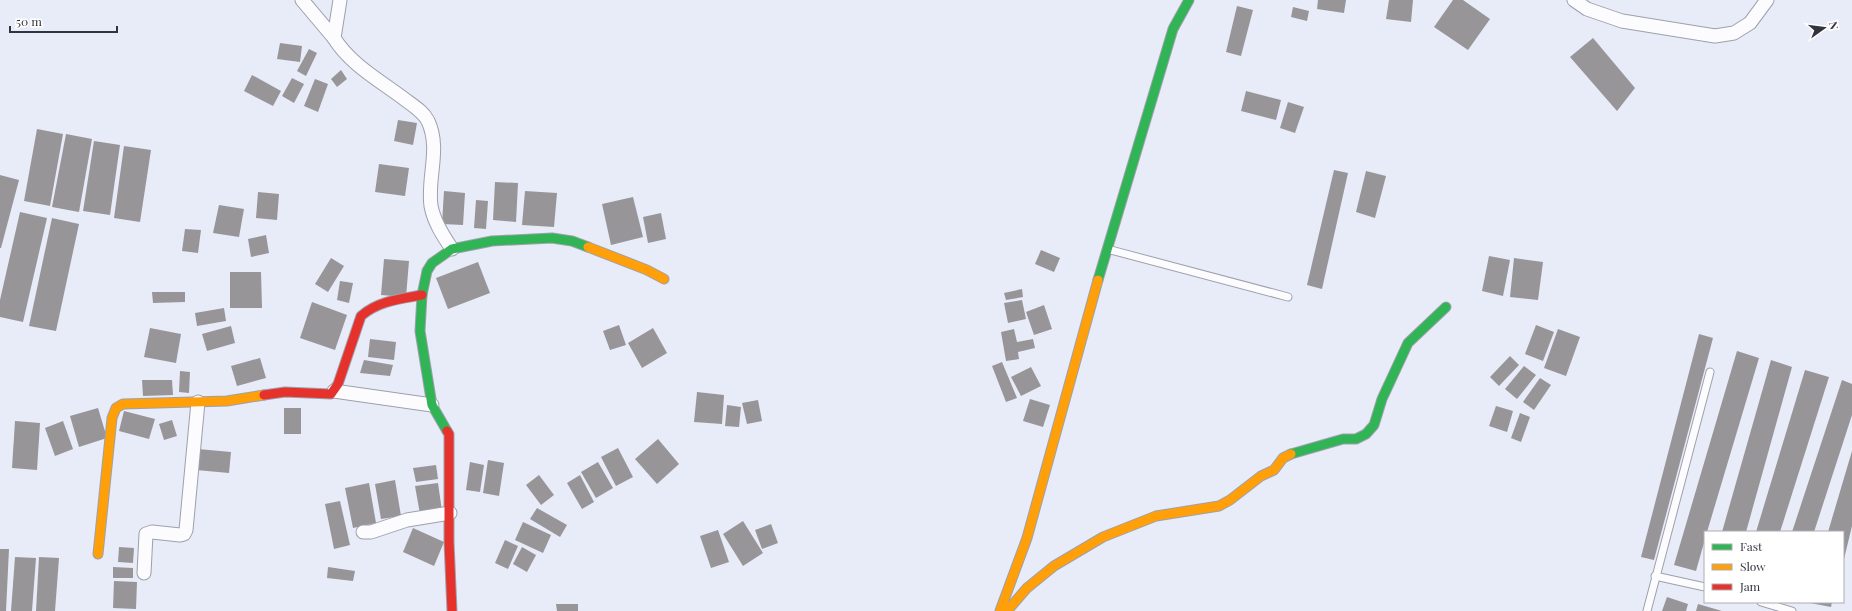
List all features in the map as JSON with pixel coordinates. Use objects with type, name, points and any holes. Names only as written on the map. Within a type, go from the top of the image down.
[{"type":"street","points":[[302,0],[334,38],[341,49],[359,65],[420,110],[428,120],[435,148],[432,208],[440,232],[452,249]]},
{"type":"street","points":[[334,38],[340,0]]},
{"type":"street","points":[[1000,611],[1027,538],[1106,249],[1173,29],[1189,0]]},
{"type":"street","points":[[1574,0],[1588,9],[1622,21],[1715,36],[1734,33],[1750,23],[1767,0]]},
{"type":"street","points":[[452,611],[449,542],[450,513],[448,434],[432,405],[420,330],[422,295],[427,271],[432,263],[452,249],[492,241],[552,238],[572,241],[647,270],[664,279]]},
{"type":"street","points":[[98,554],[112,418],[115,410],[123,404],[227,402],[285,392],[326,395],[334,391],[338,384],[361,316],[365,311],[380,303],[422,295]]},
{"type":"street","points":[[1007,611],[1027,588],[1054,566],[1103,538],[1156,516],[1219,506],[1230,500],[1261,476],[1274,470],[1283,458],[1294,452],[1343,439],[1356,439],[1366,434],[1374,425],[1382,399],[1408,343],[1446,307]]},
{"type":"street","points":[[334,391],[432,405]]},
{"type":"street","points":[[144,573],[146,534],[152,532],[180,535],[184,534],[186,530],[198,402]]},
{"type":"street","points":[[363,532],[371,532],[407,520],[450,513]]},
{"type":"lane","points":[[1106,249],[1288,297]]},
{"type":"lane","points":[[1647,611],[1710,372]]},
{"type":"lane","points":[[1655,576],[1704,587]]},
{"type":"lane","points":[[1765,603],[1792,611]]},
{"type":"building","points":[[1318,0],[1346,0],[1344,13],[1317,9]]},
{"type":"building","points":[[1389,0],[1413,0],[1411,22],[1386,19]]},
{"type":"building","points":[[1453,0],[1463,0],[1490,19],[1468,50],[1434,27]]},
{"type":"building","points":[[1237,6],[1253,10],[1241,56],[1226,52]]},
{"type":"building","points":[[1293,7],[1309,11],[1307,21],[1291,17]]},
{"type":"building","points":[[1593,38],[1635,88],[1617,111],[1570,57]]},
{"type":"building","points":[[280,43],[302,46],[300,62],[277,59]]},
{"type":"building","points":[[309,49],[317,53],[306,76],[297,71]]},
{"type":"building","points":[[341,70],[347,79],[337,87],[331,79]]},
{"type":"building","points":[[252,75],[281,91],[273,106],[244,91]]},
{"type":"building","points":[[292,78],[304,84],[294,103],[282,96]]},
{"type":"building","points":[[315,79],[328,84],[318,112],[304,106]]},
{"type":"building","points":[[1246,91],[1281,100],[1276,120],[1241,111]]},
{"type":"building","points":[[1288,102],[1304,107],[1295,133],[1280,128]]},
{"type":"building","points":[[398,120],[417,123],[413,145],[394,141]]},
{"type":"building","points":[[37,129],[63,134],[50,206],[24,201]]},
{"type":"building","points":[[66,134],[92,139],[79,212],[52,207]]},
{"type":"building","points":[[94,141],[120,145],[110,215],[83,211]]},
{"type":"building","points":[[124,146],[151,150],[140,222],[114,218]]},
{"type":"building","points":[[379,164],[409,168],[405,196],[375,192]]},
{"type":"building","points":[[1334,170],[1348,173],[1322,289],[1307,285]]},
{"type":"building","points":[[1366,171],[1386,176],[1375,218],[1356,212]]},
{"type":"building","points":[[0,175],[19,180],[1,248],[0,248]]},
{"type":"building","points":[[495,182],[518,183],[516,222],[493,220]]},
{"type":"building","points":[[444,191],[465,193],[463,225],[442,224]]},
{"type":"building","points":[[525,191],[557,193],[554,227],[522,225]]},
{"type":"building","points":[[258,192],[279,194],[277,220],[256,218]]},
{"type":"building","points":[[633,197],[643,237],[611,245],[602,204]]},
{"type":"building","points":[[476,200],[488,201],[486,229],[474,228]]},
{"type":"building","points":[[219,205],[244,209],[239,237],[213,233]]},
{"type":"building","points":[[20,212],[47,218],[23,322],[0,317],[0,300]]},
{"type":"building","points":[[661,213],[666,239],[648,243],[643,217]]},
{"type":"building","points":[[52,218],[79,224],[56,331],[29,326]]},
{"type":"building","points":[[185,229],[201,230],[198,253],[182,251]]},
{"type":"building","points":[[266,235],[269,253],[251,257],[248,239]]},
{"type":"building","points":[[1041,250],[1060,258],[1054,272],[1035,264]]},
{"type":"building","points":[[1489,256],[1510,260],[1503,296],[1482,291]]},
{"type":"building","points":[[331,258],[344,266],[328,292],[315,284]]},
{"type":"building","points":[[1514,258],[1543,262],[1538,300],[1510,297]]},
{"type":"building","points":[[384,259],[409,261],[406,297],[381,295]]},
{"type":"building","points":[[478,262],[490,293],[448,309],[436,278]]},
{"type":"building","points":[[230,272],[261,272],[262,308],[230,308]]},
{"type":"building","points":[[340,281],[353,283],[349,303],[337,300]]},
{"type":"building","points":[[1022,289],[1023,297],[1006,300],[1004,293]]},
{"type":"building","points":[[152,292],[185,292],[185,302],[153,303]]},
{"type":"building","points":[[1022,300],[1026,319],[1008,323],[1004,303]]},
{"type":"building","points":[[312,302],[347,315],[335,350],[300,338]]},
{"type":"building","points":[[1044,305],[1052,329],[1034,335],[1026,312]]},
{"type":"building","points":[[224,308],[226,321],[197,326],[195,313]]},
{"type":"building","points":[[619,325],[626,345],[610,350],[603,331]]},
{"type":"building","points":[[1536,325],[1554,332],[1543,361],[1525,354]]},
{"type":"building","points":[[231,326],[235,343],[207,351],[202,334]]},
{"type":"building","points":[[150,328],[181,334],[176,363],[144,357]]},
{"type":"building","points":[[653,328],[667,353],[642,368],[628,343]]},
{"type":"building","points":[[1014,329],[1017,342],[1033,339],[1035,348],[1018,352],[1019,359],[1006,361],[1001,332]]},
{"type":"building","points":[[1558,329],[1580,337],[1566,376],[1544,368]]},
{"type":"building","points":[[1699,334],[1713,338],[1654,560],[1641,557]]},
{"type":"building","points":[[370,339],[396,342],[394,360],[368,357]]},
{"type":"building","points":[[1737,351],[1759,358],[1707,531],[1704,531],[1704,543],[1696,571],[1674,565]]},
{"type":"building","points":[[1510,356],[1519,365],[1499,386],[1490,377]]},
{"type":"building","points":[[260,358],[266,378],[237,386],[231,366]]},
{"type":"building","points":[[364,360],[393,365],[390,376],[360,373]]},
{"type":"building","points":[[1771,360],[1792,367],[1746,531],[1722,531]]},
{"type":"building","points":[[1002,362],[1017,398],[1006,402],[992,366]]},
{"type":"building","points":[[1524,366],[1536,375],[1517,399],[1505,389]]},
{"type":"building","points":[[1031,367],[1041,386],[1021,396],[1011,377]]},
{"type":"building","points":[[1805,370],[1829,377],[1780,531],[1756,531]]},
{"type":"building","points":[[180,371],[190,372],[189,393],[179,392]]},
{"type":"building","points":[[1540,378],[1551,385],[1534,410],[1523,402]]},
{"type":"building","points":[[142,380],[172,380],[173,395],[143,396]]},
{"type":"building","points":[[1842,380],[1852,384],[1852,415],[1814,531],[1792,531]]},
{"type":"building","points":[[697,392],[724,395],[722,424],[694,422]]},
{"type":"building","points":[[1030,399],[1050,405],[1043,427],[1023,421]]},
{"type":"building","points":[[758,400],[762,421],[747,424],[742,403]]},
{"type":"building","points":[[727,405],[741,407],[739,427],[725,426]]},
{"type":"building","points":[[1496,406],[1513,411],[1507,432],[1489,426]]},
{"type":"building","points":[[98,408],[107,438],[79,447],[70,416]]},
{"type":"building","points":[[284,408],[301,408],[301,434],[284,434]]},
{"type":"building","points":[[124,411],[155,419],[149,439],[119,431]]},
{"type":"building","points":[[1520,413],[1530,417],[1521,442],[1511,438]]},
{"type":"building","points":[[172,420],[177,436],[164,440],[159,424]]},
{"type":"building","points":[[15,421],[40,423],[37,470],[12,468]]},
{"type":"building","points":[[63,421],[73,449],[55,456],[45,428]]},
{"type":"building","points":[[658,439],[679,464],[657,484],[635,459]]},
{"type":"building","points":[[618,448],[633,477],[616,486],[601,457]]},
{"type":"building","points":[[198,449],[231,452],[229,473],[196,470]]},
{"type":"building","points":[[1852,451],[1852,526],[1844,559],[1844,531],[1828,531]]},
{"type":"building","points":[[488,460],[504,463],[499,496],[483,493]]},
{"type":"building","points":[[470,462],[484,465],[480,492],[466,490]]},
{"type":"building","points":[[598,462],[613,488],[596,498],[581,472]]},
{"type":"building","points":[[436,465],[438,479],[416,482],[413,468]]},
{"type":"building","points":[[539,475],[554,495],[541,505],[526,485]]},
{"type":"building","points":[[580,475],[594,502],[582,509],[567,483]]},
{"type":"building","points":[[395,480],[401,516],[381,519],[375,484]]},
{"type":"building","points":[[369,483],[376,523],[353,528],[345,488]]},
{"type":"building","points":[[438,483],[442,511],[420,514],[415,486]]},
{"type":"building","points":[[340,501],[350,545],[334,549],[325,504]]},
{"type":"building","points":[[537,508],[567,525],[560,537],[530,519]]},
{"type":"building","points":[[743,521],[763,553],[743,566],[723,534]]},
{"type":"building","points":[[523,522],[551,535],[543,553],[515,540]]},
{"type":"building","points":[[771,524],[778,543],[762,549],[755,530]]},
{"type":"building","points":[[413,528],[444,542],[434,566],[403,552]]},
{"type":"building","points":[[718,530],[729,562],[711,568],[700,536]]},
{"type":"building","points":[[505,540],[518,546],[508,569],[495,563]]},
{"type":"building","points":[[119,547],[134,548],[133,563],[118,562]]},
{"type":"building","points":[[522,547],[536,555],[527,572],[513,564]]},
{"type":"building","points":[[0,549],[9,549],[6,611],[0,611]]},
{"type":"building","points":[[15,557],[36,558],[32,611],[11,611]]},
{"type":"building","points":[[39,557],[59,558],[55,611],[36,611]]},
{"type":"building","points":[[113,567],[133,568],[133,578],[113,578]]},
{"type":"building","points":[[328,567],[355,571],[353,581],[327,578]]},
{"type":"building","points":[[114,581],[137,582],[136,609],[113,608]]},
{"type":"building","points":[[1667,597],[1688,604],[1686,611],[1662,611]]},
{"type":"building","points":[[1810,603],[1832,603],[1831,607]]},
{"type":"building","points":[[556,604],[578,604],[578,611],[557,611]]},
{"type":"building","points":[[1698,604],[1722,611],[1696,611]]},
{"type":"traffic: fast","points":[[1098,280],[1173,29],[1189,0]]},
{"type":"traffic: fast","points":[[447,431],[432,405],[420,331],[422,295],[427,271],[432,263],[452,249],[492,241],[552,238],[572,241],[588,247]]},
{"type":"traffic: fast","points":[[1291,454],[1343,439],[1356,439],[1366,434],[1374,425],[1382,399],[1408,343],[1446,307]]},
{"type":"traffic: slow","points":[[588,247],[647,270],[664,279]]},
{"type":"traffic: slow","points":[[1000,611],[1027,538],[1098,280]]},
{"type":"traffic: slow","points":[[98,554],[112,418],[116,408],[123,404],[227,401],[264,395]]},
{"type":"traffic: slow","points":[[1007,611],[1027,588],[1054,566],[1103,537],[1156,516],[1219,506],[1230,500],[1261,476],[1274,470],[1283,458],[1291,454]]},
{"type":"traffic: jam","points":[[264,395],[285,392],[331,394],[338,384],[361,316],[382,304],[398,299],[422,295]]},
{"type":"traffic: jam","points":[[447,431],[449,434],[449,542],[452,611]]}]
